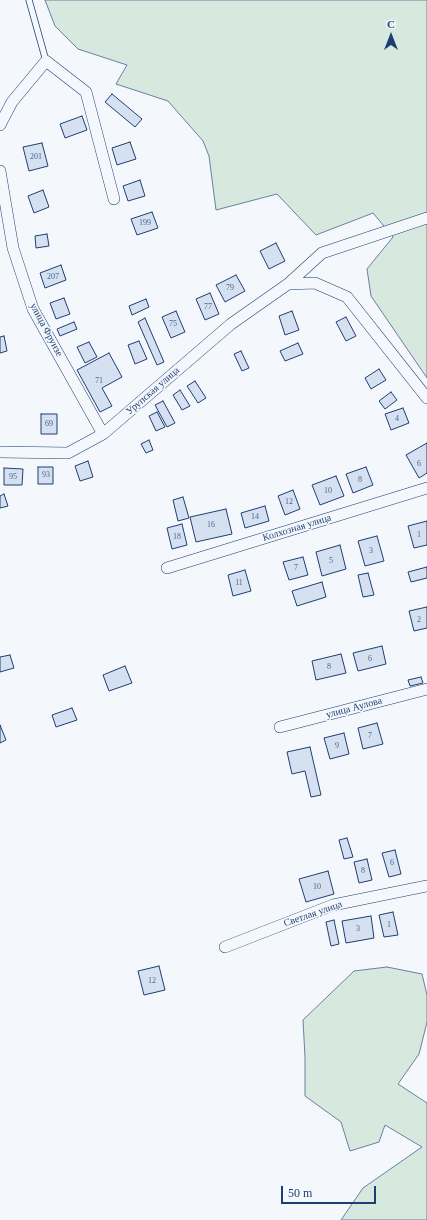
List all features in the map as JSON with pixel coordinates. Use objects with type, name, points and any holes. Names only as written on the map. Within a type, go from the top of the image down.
[{"type":"street","points":[[0,125],[12,102],[46,61],[86,92],[114,199]]},
{"type":"street","name":"улица Фрунзе","points":[[0,171],[13,248],[33,309],[103,434]]},
{"type":"street","name":"Урупская улица","points":[[0,452],[68,453],[103,434],[231,324],[288,284],[322,252],[427,218]]},
{"type":"street","points":[[288,284],[315,283],[347,297],[427,398]]},
{"type":"street","name":"Колхозная улица","points":[[167,568],[427,488]]},
{"type":"street","name":"улица Аулова","points":[[280,727],[427,689]]},
{"type":"street","name":"Светлая улица","points":[[225,947],[333,905],[427,886]]},
{"type":"lane","points":[[29,0],[46,61]]},
{"type":"shaded area","points":[[45,0],[427,0],[427,378],[371,296],[367,269],[393,237],[373,213],[316,235],[277,194],[216,210],[209,156],[203,141],[168,101],[116,84],[127,65],[78,49],[55,26]]},
{"type":"shaded area","points":[[387,967],[422,974],[427,995],[427,1022],[419,1054],[398,1084],[427,1103],[427,1220],[341,1220],[363,1188],[422,1147],[385,1125],[379,1142],[350,1151],[341,1122],[305,1096],[303,1020],[354,971]]},
{"type":"building","points":[[112,94],[142,119],[135,127],[105,102]]},
{"type":"building","points":[[82,116],[87,130],[65,138],[60,124]]},
{"type":"building","points":[[130,142],[136,159],[117,165],[112,148]]},
{"type":"building","points":[[42,143],[48,166],[29,171],[23,147]]},
{"type":"building","points":[[140,180],[145,196],[128,201],[123,186]]},
{"type":"building","points":[[43,190],[49,207],[34,213],[28,196]]},
{"type":"building","points":[[152,212],[158,228],[137,235],[131,219]]},
{"type":"building","points":[[47,234],[49,246],[36,248],[35,236]]},
{"type":"building","points":[[276,243],[285,261],[269,269],[260,251]]},
{"type":"building","points":[[61,265],[66,280],[45,288],[40,273]]},
{"type":"building","points":[[236,275],[245,291],[225,302],[216,285]]},
{"type":"building","points":[[210,293],[219,314],[205,320],[196,299]]},
{"type":"building","points":[[64,298],[70,314],[56,319],[50,303]]},
{"type":"building","points":[[146,299],[149,307],[132,315],[129,306]]},
{"type":"building","points":[[176,311],[185,332],[171,338],[162,317]]},
{"type":"building","points":[[292,311],[299,330],[285,335],[279,316]]},
{"type":"building","points":[[346,317],[356,336],[346,341],[336,322]]},
{"type":"building","points":[[145,318],[164,362],[157,365],[138,322]]},
{"type":"building","points":[[74,322],[77,329],[60,336],[57,329]]},
{"type":"building","points":[[4,336],[7,351],[0,353],[0,337]]},
{"type":"building","points":[[139,341],[147,359],[135,364],[128,345]]},
{"type":"building","points":[[89,342],[97,357],[85,363],[77,347]]},
{"type":"building","points":[[298,343],[303,354],[285,361],[280,351]]},
{"type":"building","points":[[241,351],[249,368],[242,371],[234,354]]},
{"type":"building","points":[[109,353],[122,377],[102,388],[112,406],[100,412],[77,370]]},
{"type":"building","points":[[379,369],[386,380],[371,389],[365,378]]},
{"type":"building","points":[[195,381],[206,398],[198,403],[187,386]]},
{"type":"building","points":[[180,390],[190,406],[182,410],[173,395]]},
{"type":"building","points":[[391,392],[397,400],[385,409],[379,401]]},
{"type":"building","points":[[163,401],[175,423],[167,427],[155,405]]},
{"type":"building","points":[[403,408],[409,423],[391,430],[385,414]]},
{"type":"building","points":[[157,412],[165,427],[156,431],[149,416]]},
{"type":"building","points":[[41,414],[57,414],[57,434],[41,434]]},
{"type":"building","points":[[149,440],[153,450],[146,453],[141,444]]},
{"type":"building","points":[[427,443],[427,473],[419,478],[406,455]]},
{"type":"building","points":[[88,461],[93,477],[80,481],[75,466]]},
{"type":"building","points":[[38,467],[53,467],[53,484],[38,484]]},
{"type":"building","points":[[366,467],[373,485],[353,493],[346,474]]},
{"type":"building","points":[[4,468],[23,469],[22,485],[4,485]]},
{"type":"building","points":[[336,476],[344,496],[320,505],[312,485]]},
{"type":"building","points":[[293,490],[300,509],[285,515],[278,496]]},
{"type":"building","points":[[4,494],[8,506],[0,508],[0,496]]},
{"type":"building","points":[[183,497],[189,518],[178,521],[173,500]]},
{"type":"building","points":[[265,506],[269,521],[245,528],[241,513]]},
{"type":"building","points":[[226,509],[232,534],[196,542],[190,517]]},
{"type":"building","points":[[427,521],[427,545],[414,548],[408,526]]},
{"type":"building","points":[[182,524],[187,545],[172,549],[167,528]]},
{"type":"building","points":[[377,536],[384,561],[365,566],[358,541]]},
{"type":"building","points":[[340,545],[346,569],[322,576],[316,552]]},
{"type":"building","points":[[303,557],[308,575],[289,580],[283,562]]},
{"type":"building","points":[[427,567],[427,578],[411,582],[408,572]]},
{"type":"building","points":[[245,570],[251,591],[233,596],[228,575]]},
{"type":"building","points":[[368,573],[374,595],[363,597],[358,575]]},
{"type":"building","points":[[322,582],[326,597],[297,606],[292,591]]},
{"type":"building","points":[[427,607],[427,628],[414,631],[409,611]]},
{"type":"building","points":[[382,646],[386,664],[358,671],[353,653]]},
{"type":"building","points":[[341,654],[346,673],[316,680],[312,661]]},
{"type":"building","points":[[10,655],[14,668],[0,672],[0,657]]},
{"type":"building","points":[[125,666],[132,683],[109,691],[103,675]]},
{"type":"building","points":[[421,677],[423,683],[410,686],[408,680]]},
{"type":"building","points":[[72,708],[77,720],[56,727],[52,715]]},
{"type":"building","points":[[377,723],[383,744],[363,749],[358,728]]},
{"type":"building","points":[[0,725],[6,740],[0,743]]},
{"type":"building","points":[[344,733],[349,754],[330,759],[324,738]]},
{"type":"building","points":[[310,747],[321,795],[311,797],[305,771],[292,774],[287,752]]},
{"type":"building","points":[[347,838],[353,857],[344,859],[339,840]]},
{"type":"building","points":[[395,850],[401,874],[389,877],[382,853]]},
{"type":"building","points":[[367,859],[372,880],[359,883],[354,862]]},
{"type":"building","points":[[328,871],[334,894],[306,902],[299,879]]},
{"type":"building","points":[[393,912],[398,935],[384,937],[379,915]]},
{"type":"building","points":[[371,916],[374,938],[346,943],[342,921]]},
{"type":"building","points":[[334,920],[339,944],[331,946],[326,922]]},
{"type":"building","points":[[159,966],[165,990],[144,995],[138,971]]}]
